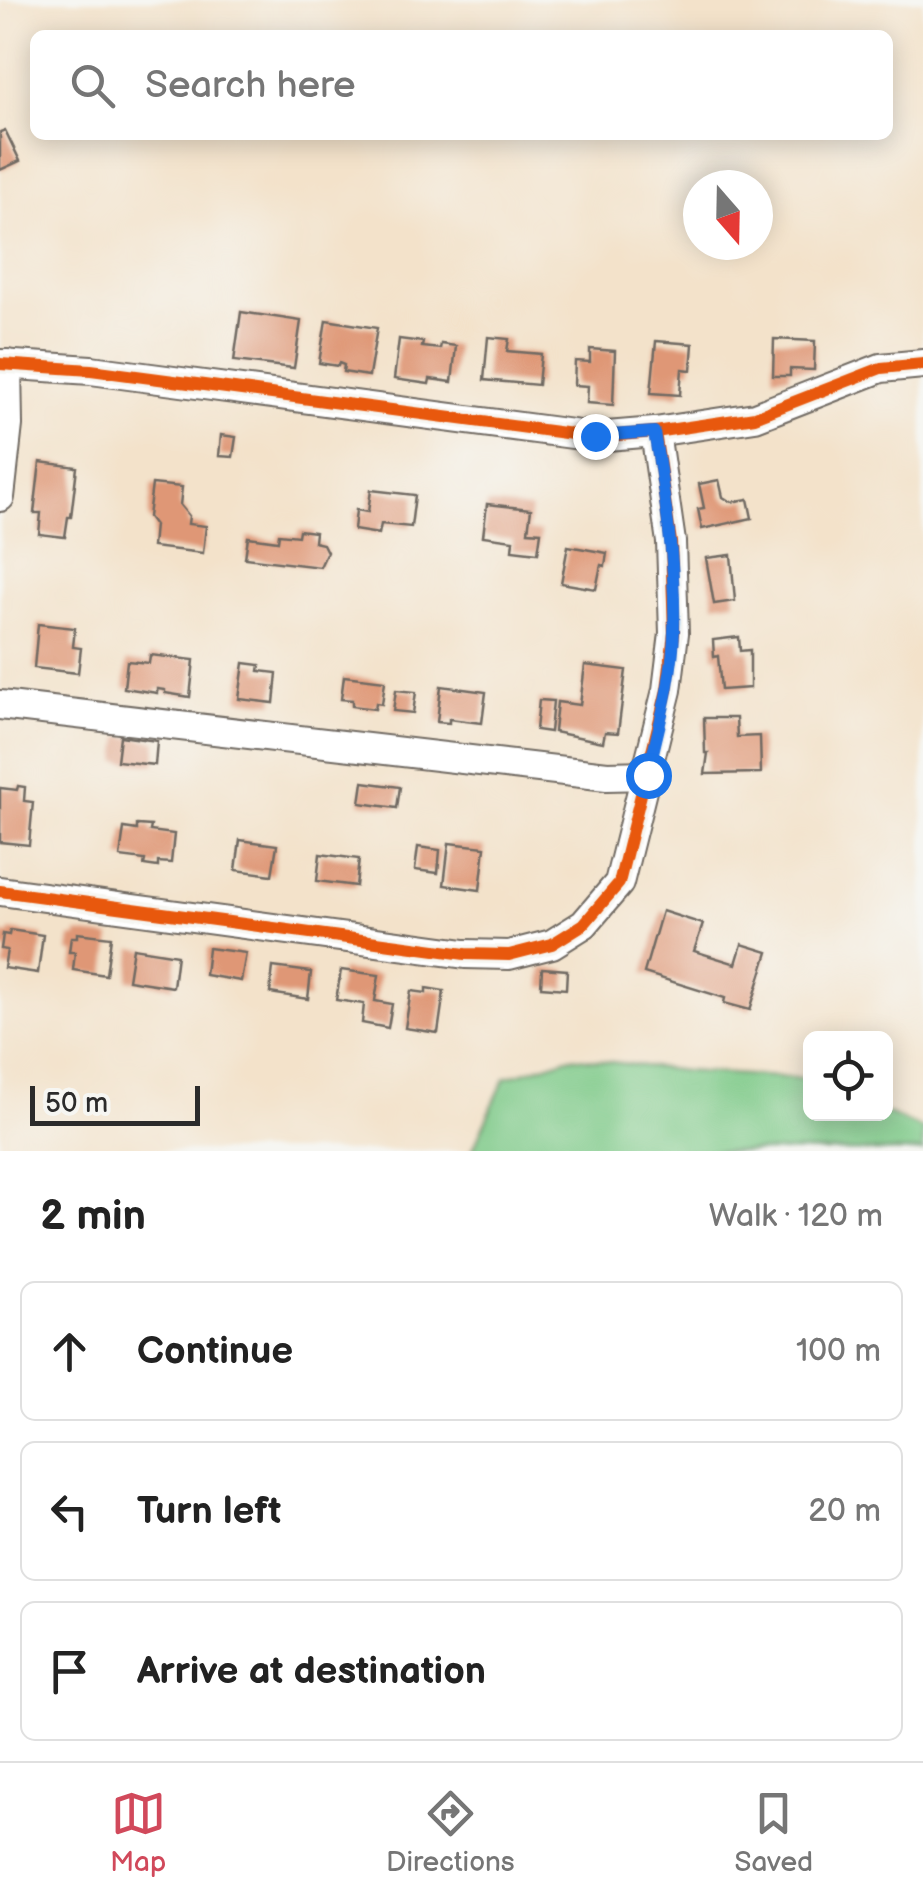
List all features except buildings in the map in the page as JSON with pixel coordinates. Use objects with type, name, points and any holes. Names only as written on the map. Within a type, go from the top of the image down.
[{"type":"street","points":[[0,497],[8,425],[4,364],[91,370],[595,436],[755,417],[881,368],[923,364]]},
{"type":"street","points":[[0,891],[465,954],[509,955],[552,944],[584,924],[619,883],[667,690],[674,633],[672,542],[654,432]]},
{"type":"street","points":[[0,705],[607,776],[648,775]]},
{"type":"green space","points":[[571,1057],[684,1071],[803,1079],[803,1121],[893,1121],[893,1116],[923,1129],[923,1151],[472,1151],[505,1078]]},
{"type":"cycle path","points":[[0,364],[91,370],[595,437],[755,417],[881,368],[923,364]]},
{"type":"cycle path","points":[[0,891],[465,954],[509,955],[552,944],[584,924],[619,883],[667,690],[674,633],[671,542],[655,432]]},
{"type":"route","points":[[595,436],[654,432],[672,542],[674,633],[667,690],[648,775]]}]
